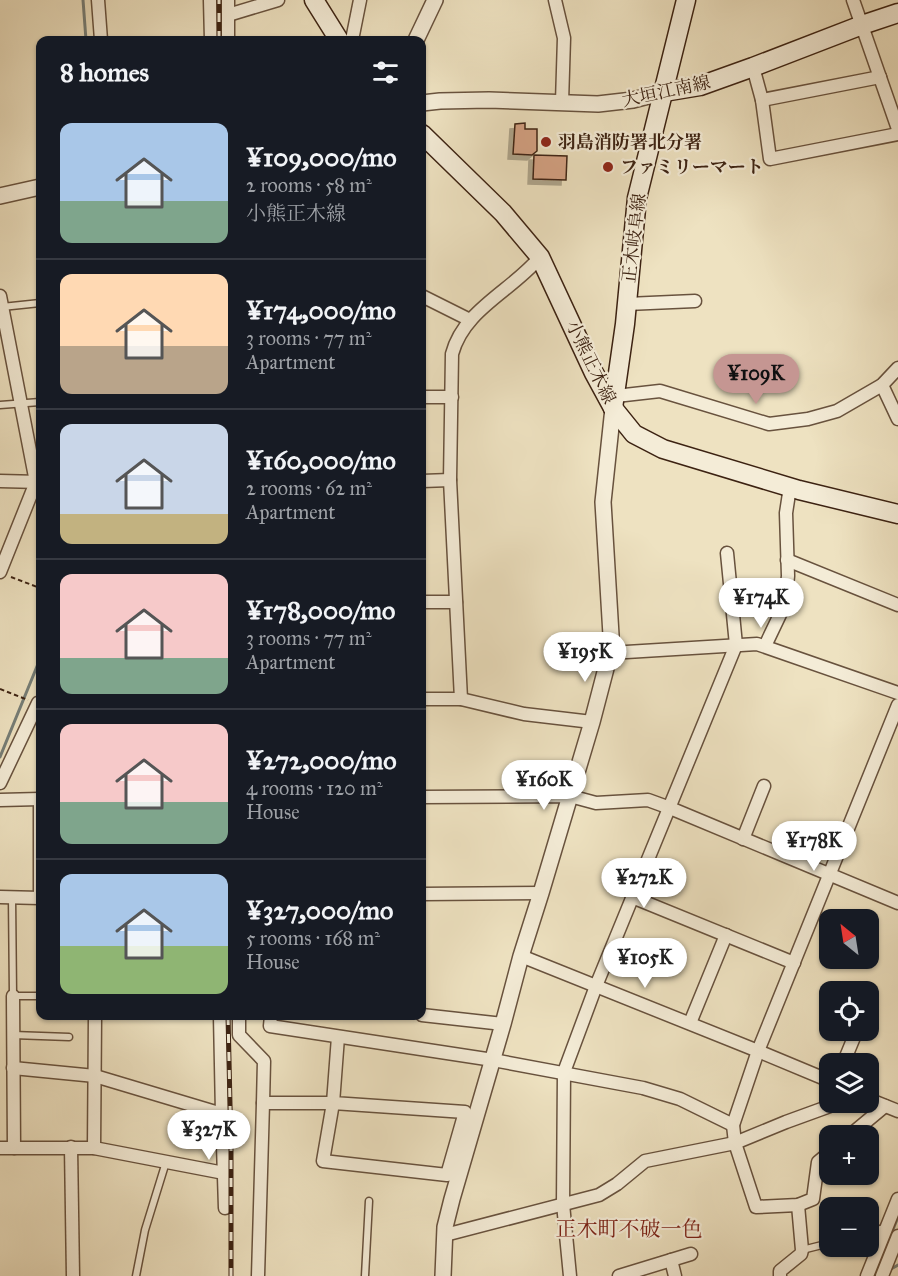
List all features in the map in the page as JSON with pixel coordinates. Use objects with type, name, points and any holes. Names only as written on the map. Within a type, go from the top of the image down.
[{"type":"main road","points":[[314,0],[336,36]]},
{"type":"main road","name":"正木岐阜線","points":[[614,402],[627,304],[637,198],[686,0]]},
{"type":"main road","name":"大垣江南線","points":[[664,92],[700,86],[898,13]]},
{"type":"main road","name":"小熊正木線","points":[[426,138],[503,213],[540,257],[594,373],[634,434],[663,449],[790,487],[898,514]]},
{"type":"street","points":[[98,0],[101,36]]},
{"type":"street","points":[[210,0],[211,36]]},
{"type":"street","points":[[228,0],[228,36]]},
{"type":"street","points":[[228,15],[278,0]]},
{"type":"street","points":[[353,36],[360,0]]},
{"type":"street","points":[[418,36],[435,0]]},
{"type":"street","points":[[555,0],[564,38],[562,102]]},
{"type":"street","points":[[853,0],[898,129]]},
{"type":"street","points":[[753,67],[762,100],[770,159],[898,134]]},
{"type":"street","points":[[762,100],[880,77]]},
{"type":"street","name":"大垣江南線","points":[[426,103],[489,100],[598,104],[633,100],[664,92]]},
{"type":"street","points":[[0,196],[36,188]]},
{"type":"street","points":[[461,699],[450,480],[452,354],[455,343],[470,320],[540,257]]},
{"type":"street","points":[[426,298],[470,320]]},
{"type":"street","points":[[627,304],[695,300]]},
{"type":"street","points":[[1,304],[36,473]]},
{"type":"street","points":[[443,1276],[445,1227],[452,1199],[521,956],[592,722],[610,653],[611,635],[603,502],[614,402],[660,391],[769,424],[808,419],[837,411],[882,386],[898,369]]},
{"type":"street","points":[[882,386],[898,419]]},
{"type":"street","points":[[426,397],[452,397]]},
{"type":"street","points":[[426,481],[450,480]]},
{"type":"street","points":[[0,481],[36,482]]},
{"type":"street","points":[[765,646],[784,604],[788,576],[786,513],[790,487]]},
{"type":"street","points":[[5,574],[36,488]]},
{"type":"street","points":[[570,1276],[563,1204],[564,1072],[596,986],[736,645],[727,553]]},
{"type":"street","points":[[788,560],[898,605]]},
{"type":"street","points":[[426,602],[456,602]]},
{"type":"street","points":[[610,653],[757,644],[898,693]]},
{"type":"street","points":[[426,699],[461,699],[525,714],[592,722]]},
{"type":"street","points":[[819,1161],[813,1199],[798,1205],[756,1207],[735,1143],[734,1125],[758,1051],[898,705]]},
{"type":"street","points":[[0,783],[36,709]]},
{"type":"street","points":[[743,839],[764,786]]},
{"type":"street","points":[[426,797],[570,796],[596,803],[648,800],[898,903]]},
{"type":"street","points":[[0,800],[36,800]]},
{"type":"street","points":[[426,894],[541,893]]},
{"type":"street","points":[[6,897],[36,898]]},
{"type":"street","points":[[632,897],[794,963]]},
{"type":"street","points":[[690,1023],[726,935]]},
{"type":"street","points":[[521,956],[819,1077]]},
{"type":"street","points":[[13,996],[14,1148]]},
{"type":"street","points":[[426,1015],[503,1024]]},
{"type":"street","points":[[94,1148],[95,1020]]},
{"type":"street","points":[[220,1020],[225,1208]]},
{"type":"street","points":[[239,1020],[239,1035],[264,1061],[258,1276]]},
{"type":"street","points":[[271,1020],[270,1026],[493,1060],[643,1088],[671,1096],[734,1125]]},
{"type":"street","points":[[263,1103],[333,1103],[465,1112],[447,1175],[323,1161],[333,1103],[338,1037]]},
{"type":"street","points":[[13,1068],[95,1076],[222,1114]]},
{"type":"street","points":[[879,1104],[898,1111]]},
{"type":"street","points":[[862,1125],[885,1106]]},
{"type":"street","points":[[445,1235],[599,1195],[645,1161],[735,1143],[819,1110]]},
{"type":"street","points":[[71,1147],[73,1276]]},
{"type":"street","points":[[0,1148],[94,1148],[224,1173]]},
{"type":"street","points":[[867,1276],[898,1198]]},
{"type":"street","points":[[780,1276],[780,1270],[801,1254],[798,1205]]},
{"type":"street","points":[[882,1276],[898,1236]]},
{"type":"street","points":[[619,1276],[691,1254]]},
{"type":"street","points":[[671,1260],[675,1276]]},
{"type":"lane","points":[[1,304],[36,303]]},
{"type":"lane","points":[[0,405],[36,402]]},
{"type":"lane","points":[[6,897],[13,996],[36,996]]},
{"type":"lane","points":[[13,1035],[69,1037]]},
{"type":"lane","points":[[136,1276],[145,1230],[166,1162]]},
{"type":"lane","points":[[365,1276],[369,1201]]},
{"type":"lane","points":[[879,1229],[886,1227]]},
{"type":"lane","points":[[802,1250],[819,1246]]},
{"type":"path","points":[[5,574],[36,586]]},
{"type":"path","points":[[0,689],[36,702]]},
{"type":"building","points":[[525,123],[525,129],[537,129],[537,151],[532,155],[513,154],[515,124]]},
{"type":"building","points":[[534,155],[567,156],[566,180],[533,179]]},
{"type":"waterway","points":[[83,0],[86,36]]},
{"type":"waterway","points":[[0,757],[36,669]]},
{"type":"waterway","points":[[874,1276],[898,1217]]},
{"type":"waterway","points":[[891,1269],[898,1265]]},
{"type":"railway","points":[[219,0],[219,36]]},
{"type":"railway","points":[[228,1020],[231,1276]]},
{"type":"place","name":"羽島消防署北分署","points":[[546,142]]},
{"type":"place","name":"ファミリーマート","points":[[608,167]]},
{"type":"district","name":"正木町不破一色","points":[[629,1229]]}]
